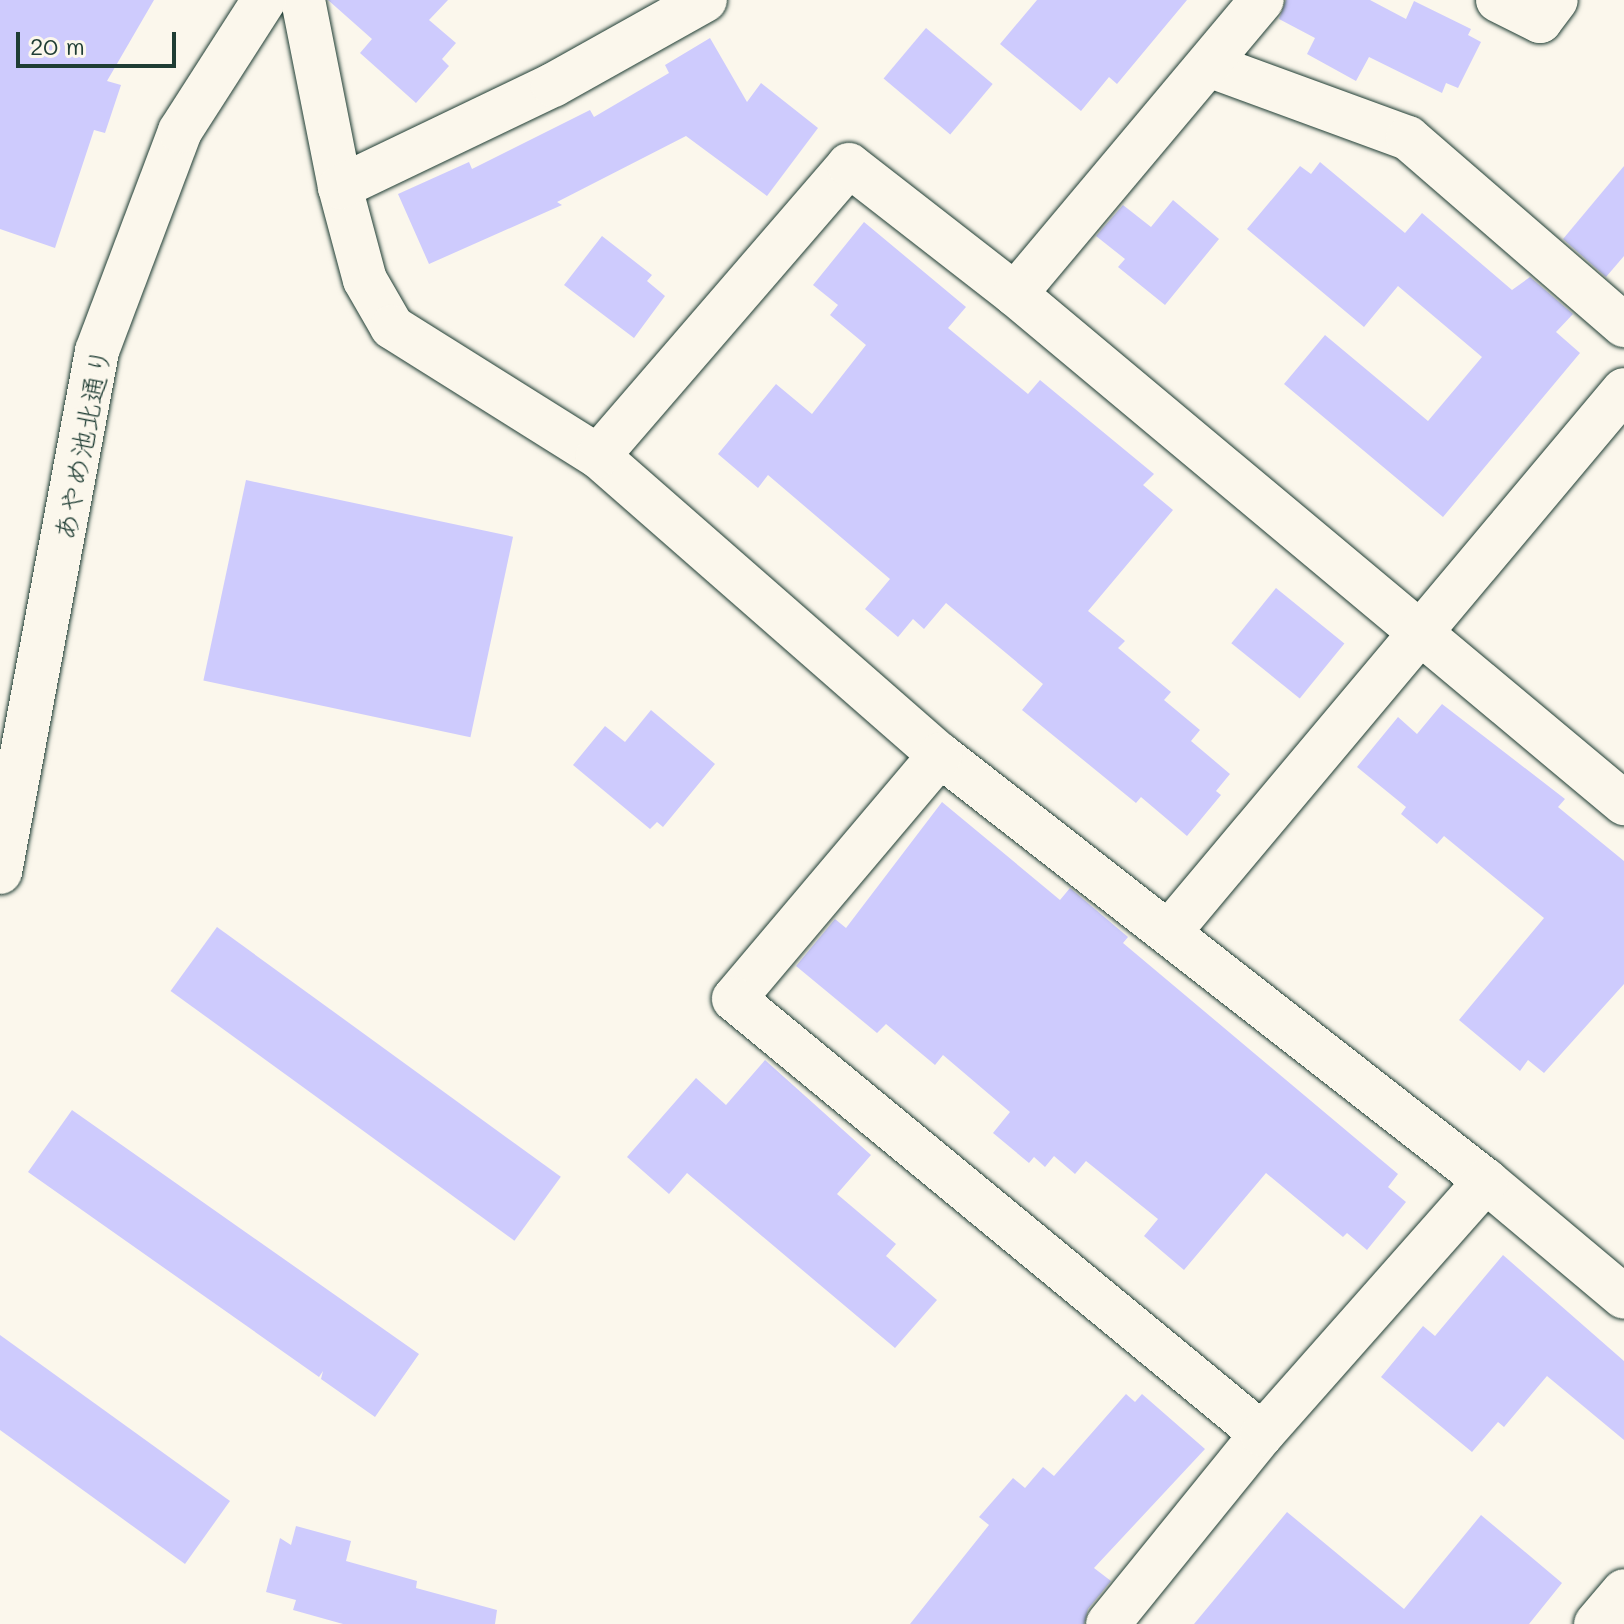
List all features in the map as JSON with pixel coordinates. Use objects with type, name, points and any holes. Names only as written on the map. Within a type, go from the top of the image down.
[{"type":"street","name":"あやめ池北通り","points":[[0,872],[14,731],[97,351],[180,131],[264,0]]},
{"type":"street","points":[[303,0],[340,187],[365,280],[392,327],[598,456],[940,755],[1170,931],[1486,1181],[1624,1297]]},
{"type":"street","points":[[340,187],[553,85],[705,0]]},
{"type":"street","points":[[1015,294],[1211,66],[1262,0]]},
{"type":"street","points":[[1498,0],[1540,21],[1556,0]]},
{"type":"street","points":[[1211,66],[1408,138],[1624,325]]},
{"type":"street","points":[[598,456],[849,165],[1015,294],[1624,803]]},
{"type":"street","points":[[1170,931],[1624,390]]},
{"type":"street","points":[[940,755],[734,999],[1262,1434]]},
{"type":"street","points":[[1108,1624],[1262,1434],[1486,1181]]},
{"type":"street","points":[[1596,1624],[1624,1591]]},
{"type":"building","points":[[0,0],[154,0],[107,81],[121,85],[105,133],[94,130],[55,248],[0,229]]},
{"type":"building","points":[[328,0],[448,0],[429,20],[456,43],[442,59],[449,66],[416,103],[360,53],[372,39]]},
{"type":"building","points":[[1037,0],[1187,0],[1117,84],[1109,77],[1081,111],[1000,44]]},
{"type":"building","points":[[1286,0],[1370,0],[1406,19],[1414,1],[1471,29],[1468,35],[1481,42],[1458,88],[1446,83],[1442,93],[1369,57],[1356,81],[1307,54],[1315,38],[1279,19]]},
{"type":"building","points":[[926,28],[993,84],[950,134],[884,79]]},
{"type":"building","points":[[710,38],[747,102],[761,83],[818,128],[767,196],[686,136],[557,202],[562,205],[429,264],[398,194],[469,162],[472,169],[590,110],[594,117],[669,73],[665,65]]},
{"type":"building","points":[[1320,162],[1405,233],[1422,213],[1512,290],[1530,277],[1573,314],[1556,332],[1580,353],[1443,517],[1284,384],[1325,335],[1428,421],[1482,357],[1398,286],[1364,327],[1247,229],[1300,166],[1311,174]]},
{"type":"building","points":[[1624,166],[1624,256],[1606,277],[1563,239]]},
{"type":"building","points":[[1173,200],[1219,239],[1165,305],[1118,267],[1125,259],[1096,236],[1123,205],[1151,227]]},
{"type":"building","points":[[864,222],[966,307],[948,328],[1028,394],[1040,380],[1154,474],[1143,485],[1173,510],[1088,611],[1125,641],[1118,648],[1171,692],[1164,700],[1200,730],[1191,741],[1230,774],[1216,791],[1221,795],[1187,836],[1141,797],[1136,803],[1022,710],[1043,684],[946,603],[924,629],[913,619],[898,637],[865,609],[890,579],[768,475],[758,488],[718,454],[776,384],[812,414],[866,345],[830,315],[838,305],[813,285]]},
{"type":"building","points":[[602,236],[652,275],[647,281],[665,296],[634,338],[564,285]]},
{"type":"building","points":[[246,480],[513,537],[470,737],[203,681]]},
{"type":"building","points":[[1276,588],[1344,643],[1300,699],[1231,643]]},
{"type":"building","points":[[1442,704],[1565,799],[1558,807],[1624,861],[1624,984],[1544,1073],[1528,1060],[1520,1071],[1459,1020],[1544,918],[1444,836],[1437,844],[1401,814],[1406,807],[1357,767],[1398,717],[1417,734]]},
{"type":"building","points":[[651,710],[715,764],[663,827],[657,822],[650,829],[573,765],[605,726],[625,742]]},
{"type":"building","points":[[942,802],[1060,900],[1070,888],[1128,937],[1123,943],[1398,1174],[1388,1187],[1406,1202],[1367,1250],[1347,1233],[1343,1237],[1266,1173],[1184,1270],[1144,1236],[1158,1219],[1086,1161],[1075,1174],[1054,1156],[1045,1167],[1034,1157],[1029,1163],[993,1133],[1010,1112],[943,1055],[935,1065],[886,1024],[877,1033],[796,966],[835,919],[846,928]]},
{"type":"building","points":[[217,927],[561,1177],[514,1241],[171,991]]},
{"type":"building","points":[[765,1060],[871,1155],[837,1194],[896,1244],[886,1256],[937,1300],[895,1348],[687,1173],[669,1194],[627,1157],[696,1078],[726,1105]]},
{"type":"building","points":[[72,1110],[419,1354],[375,1417],[321,1379],[323,1371],[319,1377],[28,1172]]},
{"type":"building","points":[[1503,1255],[1624,1361],[1624,1440],[1547,1376],[1504,1427],[1498,1422],[1472,1452],[1381,1377],[1423,1326],[1435,1336]]},
{"type":"building","points":[[0,1335],[230,1501],[185,1564],[0,1430]]},
{"type":"building","points":[[1126,1394],[1135,1402],[1142,1394],[1205,1449],[1094,1568],[1111,1581],[1088,1609],[1084,1624],[910,1624],[989,1525],[979,1517],[1013,1478],[1025,1488],[1043,1467],[1054,1476]]},
{"type":"building","points":[[1287,1512],[1404,1609],[1481,1515],[1562,1583],[1529,1624],[1194,1624]]},
{"type":"building","points":[[296,1526],[351,1541],[346,1561],[417,1581],[416,1588],[497,1610],[495,1624],[343,1624],[293,1610],[296,1600],[266,1592],[280,1538],[291,1545]]}]
